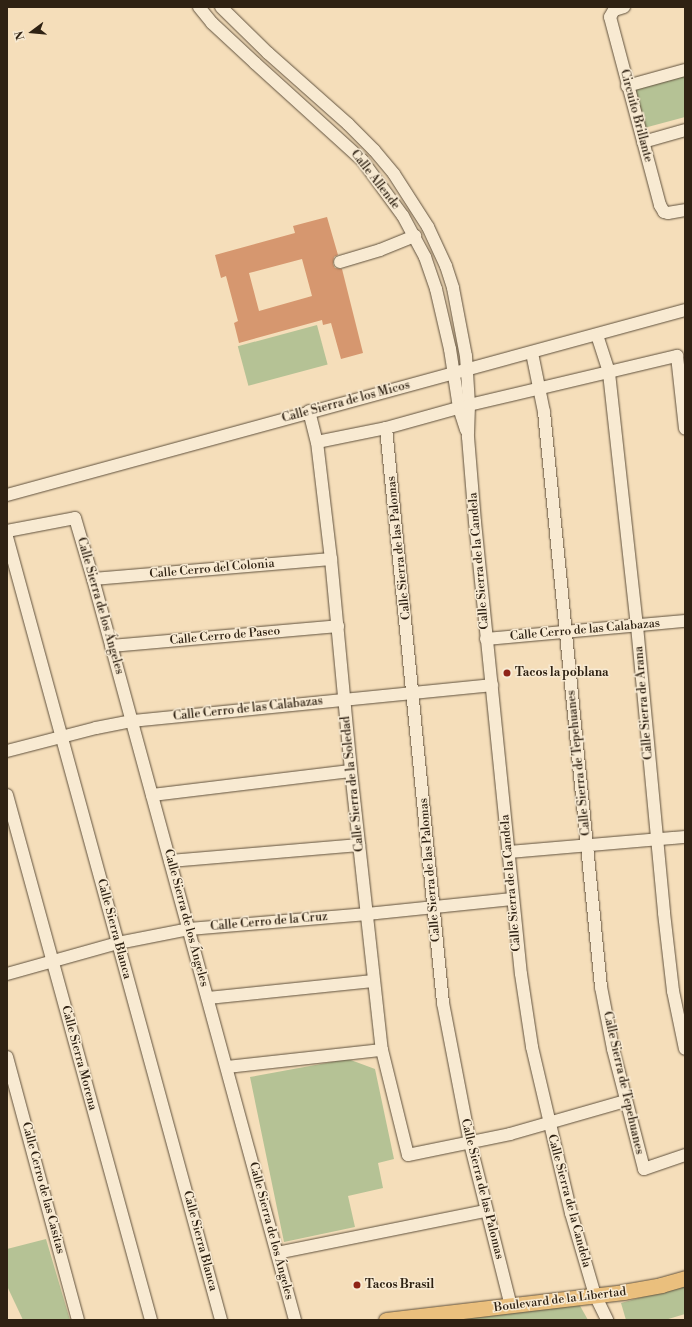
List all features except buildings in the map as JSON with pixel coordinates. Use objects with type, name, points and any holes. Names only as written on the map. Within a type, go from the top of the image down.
[{"type":"main road","name":"Boulevard de la Libertad","points":[[386,1320],[643,1289],[685,1278]]},
{"type":"street","name":"Calle Allende","points":[[199,7],[212,23],[362,160],[380,182],[415,236],[425,257],[444,318],[453,374],[464,407]]},
{"type":"street","name":"Calle Allende","points":[[221,7],[257,43],[348,124],[374,150],[394,174],[417,208],[439,251],[453,288],[459,312],[467,370],[464,407]]},
{"type":"street","name":"Circuito Brillante","points":[[624,7],[614,10],[610,18],[661,208],[668,214],[685,210]]},
{"type":"street","points":[[628,86],[685,70]]},
{"type":"street","points":[[643,142],[685,130]]},
{"type":"street","points":[[340,262],[380,250],[415,236]]},
{"type":"street","points":[[425,257],[439,251]]},
{"type":"street","name":"Calle Sierra de los Micos","points":[[7,495],[309,411],[532,353],[685,310]]},
{"type":"street","name":"Calle Sierra de Arana","points":[[597,335],[609,373],[637,626],[673,991],[685,1049]]},
{"type":"street","name":"Calle Sierra de Tepehuanes","points":[[532,353],[544,412],[601,987],[625,1101],[644,1169],[685,1155]]},
{"type":"street","points":[[317,442],[386,428],[464,407],[677,356],[685,429]]},
{"type":"street","name":"Calle Sierra de la Candela","points":[[464,407],[486,639],[509,852],[512,899],[526,1011],[549,1124],[571,1213],[595,1295],[606,1320]]},
{"type":"street","name":"Calle Sierra de la Soledad","points":[[309,411],[317,442],[331,559],[350,771],[382,1050],[408,1155],[470,1143]]},
{"type":"street","name":"Calle Sierra de las Palomas","points":[[386,428],[414,692],[443,1002],[470,1143],[511,1306]]},
{"type":"street","name":"Calle Sierra de los Ángeles","points":[[7,531],[74,518],[93,579],[132,720],[295,1320]]},
{"type":"street","name":"Calle Sierra Blanca","points":[[7,537],[221,1320]]},
{"type":"street","name":"Calle Cerro del Colonia","points":[[93,579],[331,559]]},
{"type":"street","name":"Calle Cerro de las Calabazas","points":[[486,639],[685,621]]},
{"type":"street","name":"Calle Cerro de Paseo","points":[[111,646],[338,626]]},
{"type":"street","name":"Calle Cerro de las Calabazas","points":[[7,751],[132,720],[492,685]]},
{"type":"street","points":[[152,795],[350,771]]},
{"type":"street","name":"Calle Sierra Morena","points":[[7,795],[151,1320]]},
{"type":"street","points":[[509,852],[685,837]]},
{"type":"street","points":[[170,861],[359,845]]},
{"type":"street","name":"Calle Cerro de la Cruz","points":[[7,974],[118,943],[189,929],[367,914],[512,899]]},
{"type":"street","points":[[208,998],[374,981]]},
{"type":"street","points":[[227,1067],[382,1050]]},
{"type":"street","name":"Calle Cerro de las Casitas","points":[[7,1057],[78,1320]]},
{"type":"street","points":[[470,1143],[549,1124],[625,1101]]},
{"type":"street","points":[[278,1253],[486,1211]]},
{"type":"green space","points":[[685,76],[685,117],[644,128],[633,90]]},
{"type":"green space","points":[[317,325],[328,365],[248,386],[238,346]]},
{"type":"green space","points":[[348,1059],[375,1069],[394,1159],[378,1163],[383,1188],[348,1196],[355,1227],[284,1242],[250,1077]]},
{"type":"green space","points":[[46,1239],[70,1320],[23,1320],[7,1286],[7,1249]]},
{"type":"green space","points":[[685,1285],[685,1314],[665,1320],[626,1320],[621,1303]]},
{"type":"green space","points":[[579,1304],[588,1320],[443,1320]]},
{"type":"place","name":"Tacos la poblana","points":[[507,673]]},
{"type":"place","name":"Tacos Brasil","points":[[357,1285]]}]
